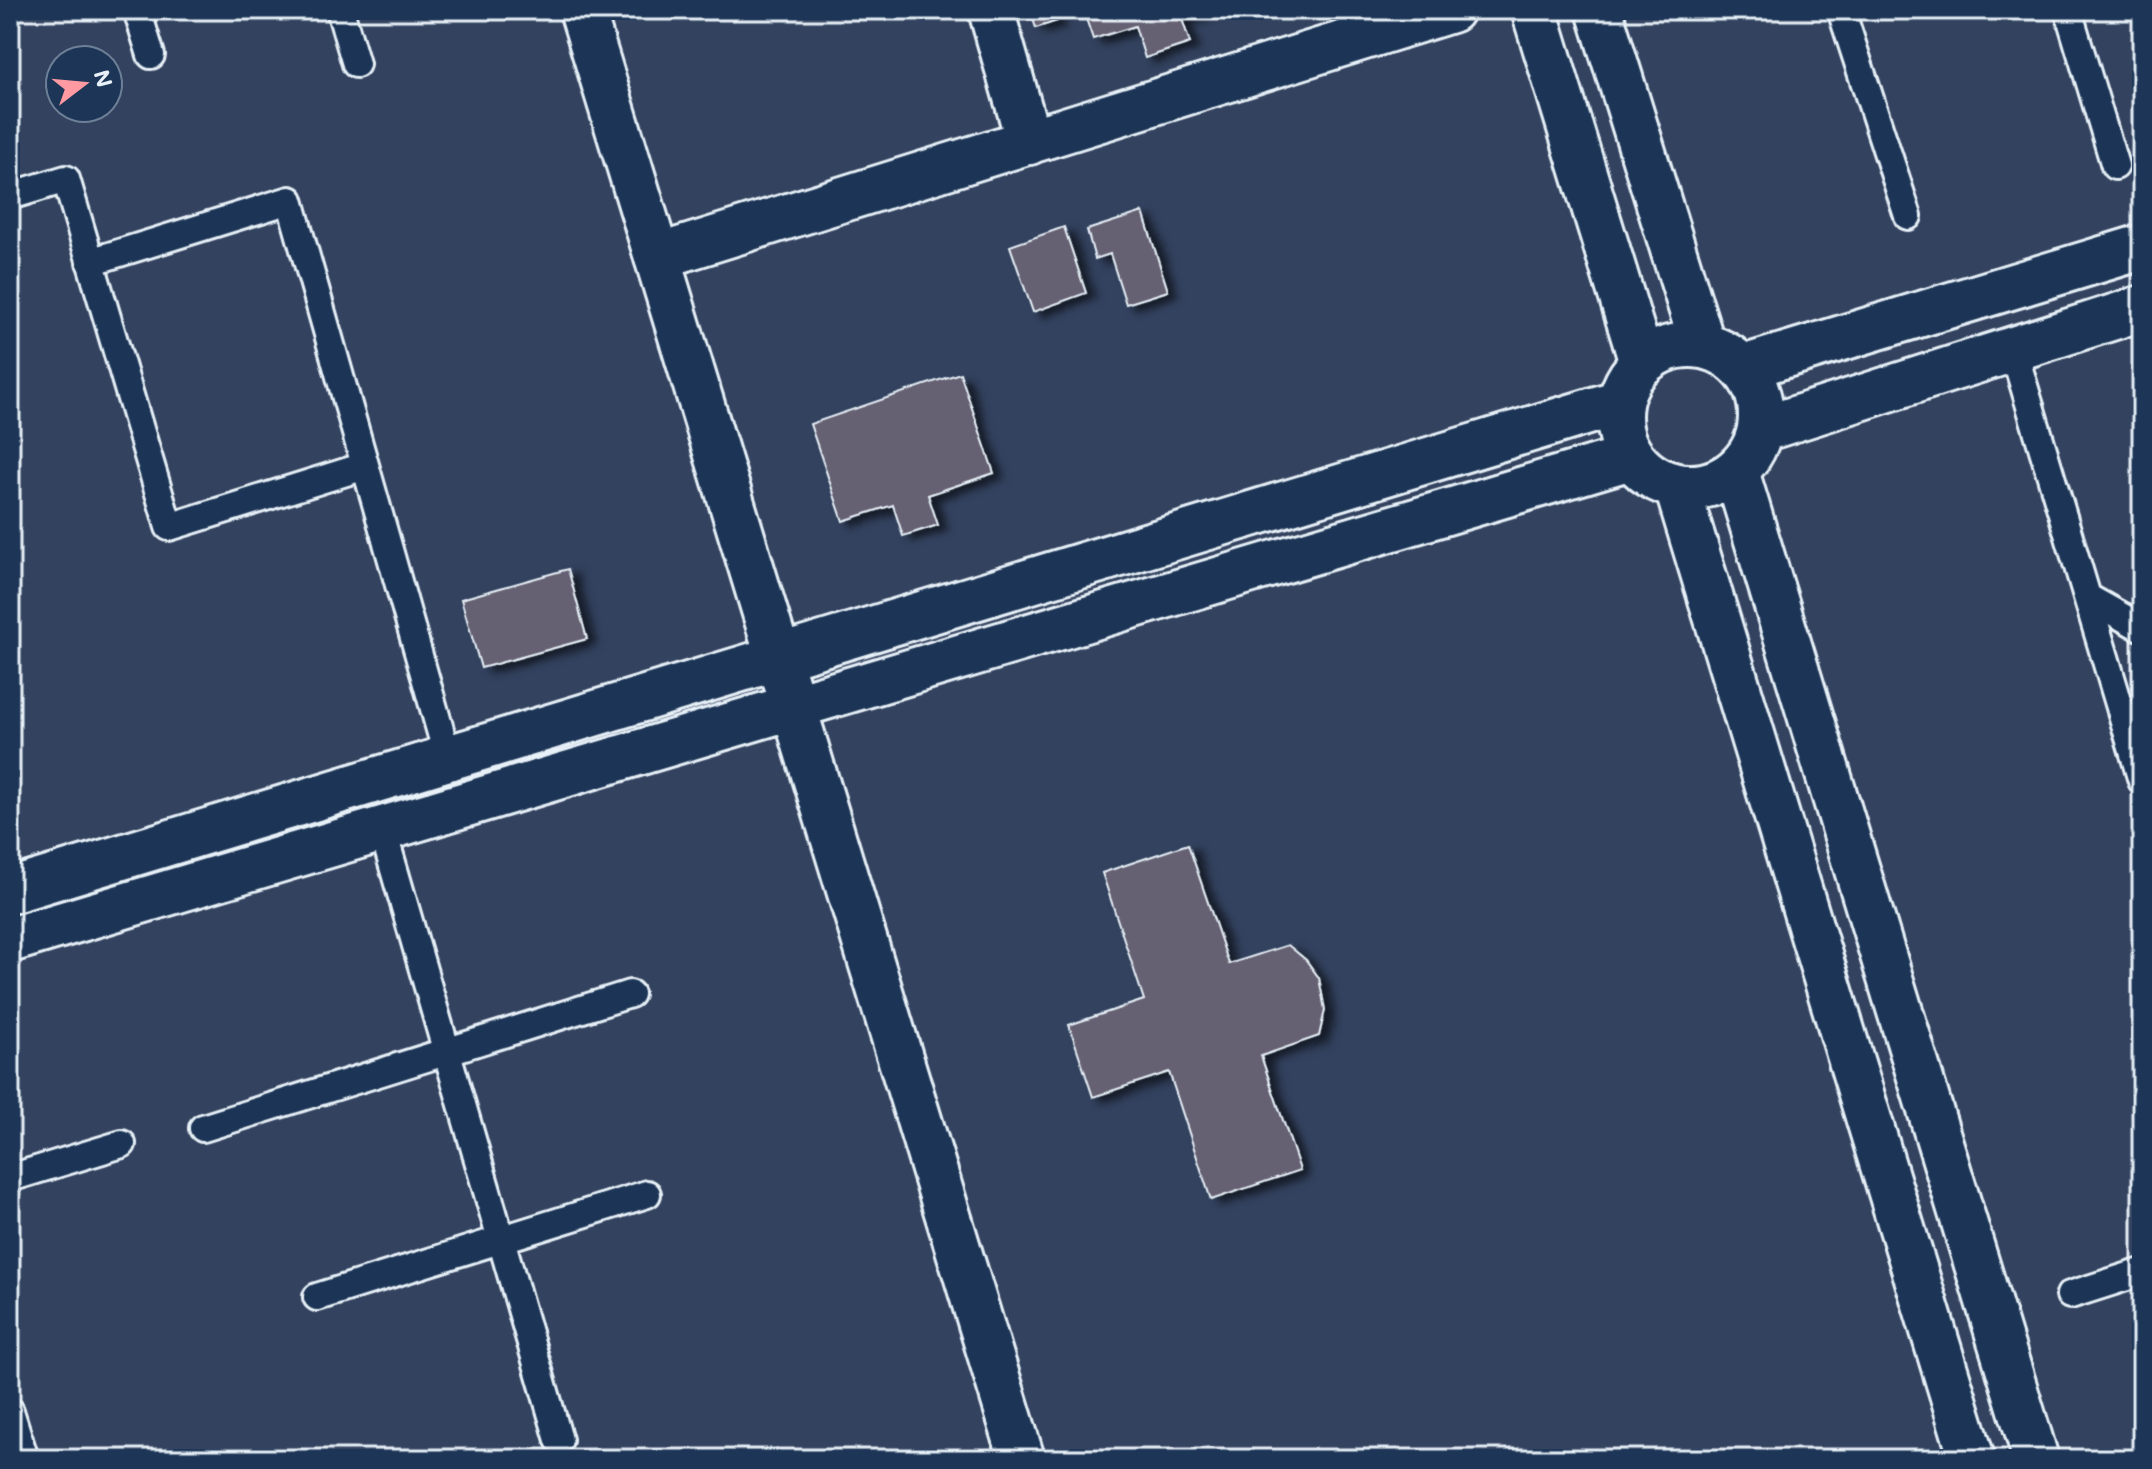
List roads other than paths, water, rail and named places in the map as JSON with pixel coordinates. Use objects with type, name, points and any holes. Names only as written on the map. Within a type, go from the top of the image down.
[{"type":"street","points":[[582,10],[1022,1459]]},
{"type":"street","points":[[991,10],[1029,142]]},
{"type":"street","points":[[657,257],[1451,10]]},
{"type":"street","points":[[1534,10],[1642,363]]},
{"type":"street","points":[[1599,10],[1703,346]]},
{"type":"street","points":[[1743,368],[2142,247]]},
{"type":"street","points":[[1760,430],[2142,308]]},
{"type":"street","points":[[1703,346],[1727,355],[1743,368],[1760,400],[1760,430],[1751,456],[1736,471],[1705,487],[1677,487],[1651,477],[1631,457],[1621,433],[1620,402],[1629,379],[1642,363],[1673,347],[1703,346]]},
{"type":"street","points":[[10,891],[1620,402]]},
{"type":"street","points":[[10,940],[1631,457]]},
{"type":"street","points":[[1736,471],[2036,1459]]},
{"type":"street","points":[[1677,487],[1972,1459]]},
{"type":"lane","points":[[137,10],[151,55]]},
{"type":"lane","points":[[340,10],[356,64]]},
{"type":"lane","points":[[1841,10],[1908,216]]},
{"type":"lane","points":[[2068,10],[2115,166]]},
{"type":"lane","points":[[10,196],[66,179],[169,527],[365,466]]},
{"type":"lane","points":[[90,262],[290,200],[448,758]]},
{"type":"lane","points":[[2013,349],[2142,781]]},
{"type":"lane","points":[[2087,597],[2142,628]]},
{"type":"lane","points":[[382,828],[559,1440]]},
{"type":"lane","points":[[203,1128],[630,994]]},
{"type":"lane","points":[[10,1178],[122,1144]]},
{"type":"lane","points":[[317,1297],[647,1194]]},
{"type":"lane","points":[[2070,1295],[2142,1272]]},
{"type":"lane","points":[[10,1411],[25,1459]]}]
